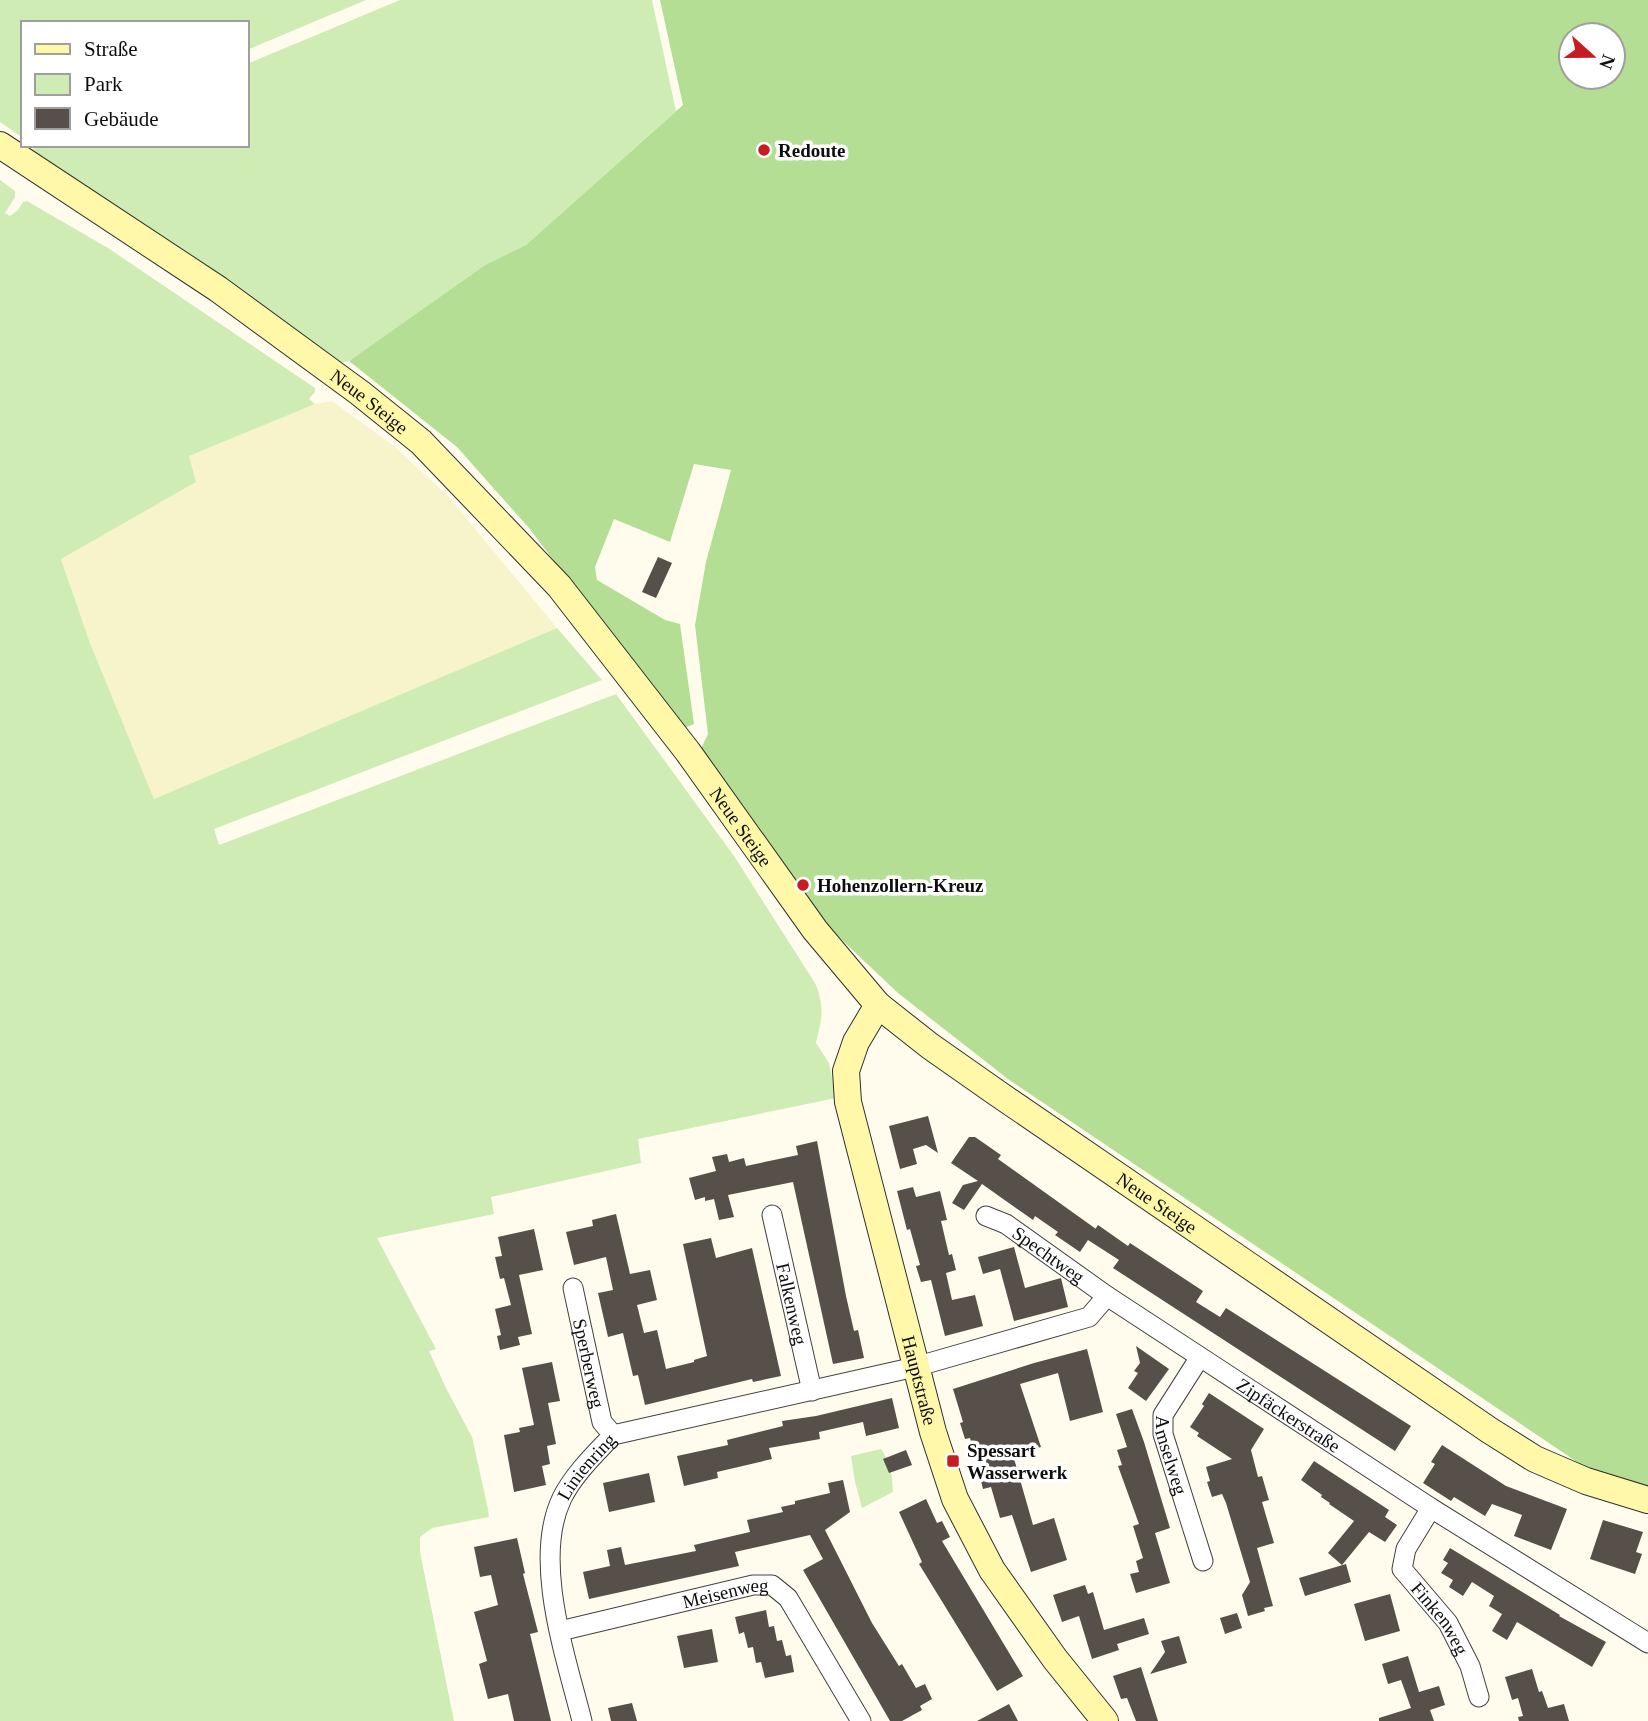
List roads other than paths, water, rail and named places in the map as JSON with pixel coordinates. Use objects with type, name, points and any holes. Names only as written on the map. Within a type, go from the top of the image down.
[{"type":"main road","name":"Neue Steige","points":[[0,145],[218,289],[360,393],[421,442],[559,586],[688,752],[815,930],[878,1005],[996,1093],[1489,1430],[1535,1459],[1586,1481],[1648,1500]]},
{"type":"main road","name":"Hauptstraße","points":[[878,1005],[856,1042],[846,1071],[848,1102],[933,1432],[955,1499],[986,1558],[1055,1659],[1105,1721]]},
{"type":"street","name":"Falkenweg","points":[[772,1215],[812,1391]]},
{"type":"street","name":"Spechtweg","points":[[986,1216],[1006,1224],[1107,1296]]},
{"type":"street","name":"Sperberweg","points":[[573,1288],[602,1422],[613,1435]]},
{"type":"street","points":[[915,1367],[1089,1317],[1107,1296]]},
{"type":"street","name":"Zipfäckerstraße","points":[[1107,1296],[1431,1508],[1648,1643]]},
{"type":"street","name":"Amselweg","points":[[1200,1357],[1163,1415],[1163,1434],[1203,1560]]},
{"type":"street","name":"Linienring","points":[[582,1721],[560,1631],[549,1568],[552,1530],[562,1498],[582,1469],[613,1435],[915,1367]]},
{"type":"street","name":"Finkenweg","points":[[1431,1508],[1406,1549],[1402,1569],[1448,1623],[1470,1666],[1479,1697]]},
{"type":"street","name":"Meisenweg","points":[[560,1631],[753,1586],[772,1585],[788,1598],[861,1721]]},
{"type":"place","name":"Redoute","points":[[764,150]]},
{"type":"place","name":"Hohenzollern-Kreuz","points":[[803,885]]},
{"type":"place","name":"Spessart Wasserwerk","points":[[953,1461]]}]
